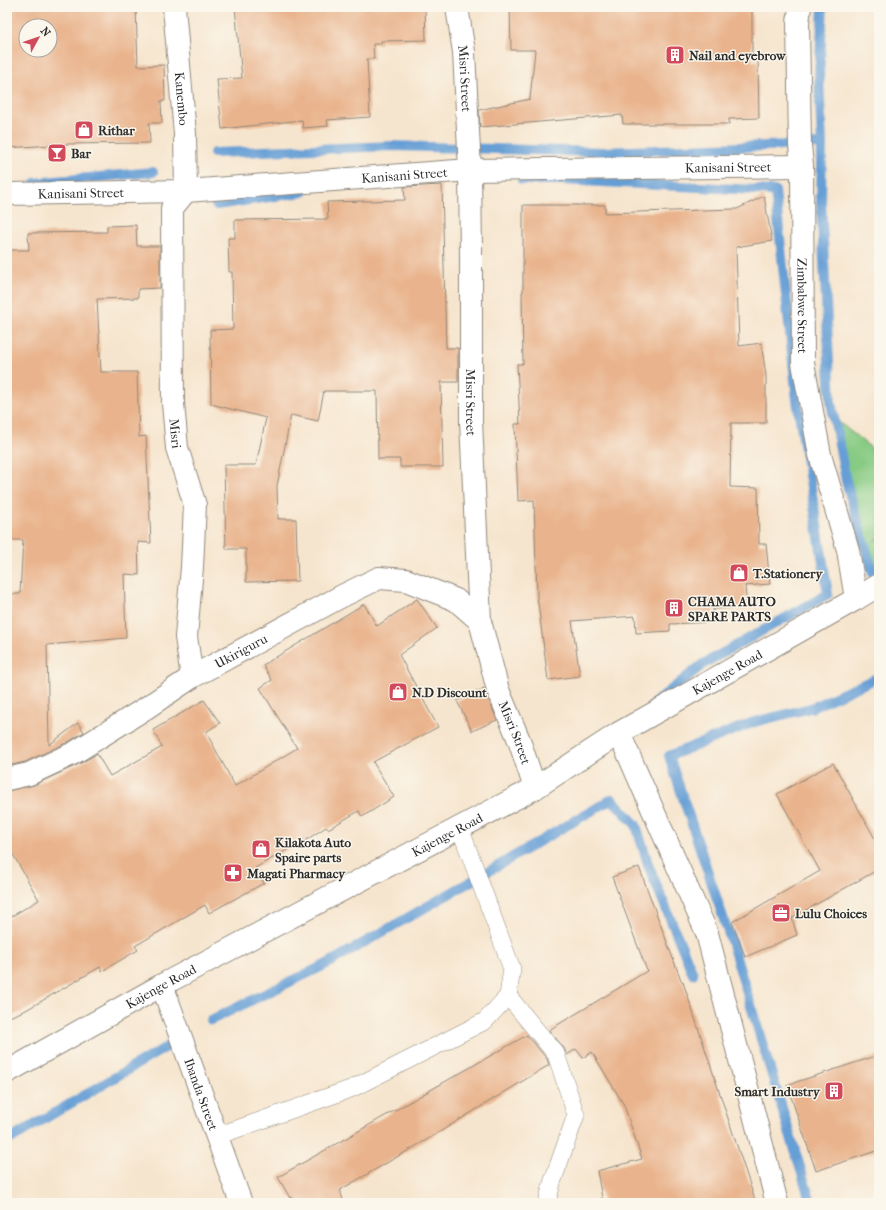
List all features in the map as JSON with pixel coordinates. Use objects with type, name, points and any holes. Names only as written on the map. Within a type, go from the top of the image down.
[{"type":"street","name":"Kanembo","points":[[174,7],[185,134],[186,191]]},
{"type":"street","name":"Misri Street","points":[[457,7],[464,52],[470,170],[471,421],[480,621],[498,690],[519,740],[535,788]]},
{"type":"street","name":"Zimbabwe Street","points":[[800,7],[798,23],[800,145],[802,166],[803,362],[820,455],[848,550],[856,599]]},
{"type":"street","name":"Kanisani Street","points":[[7,194],[186,191],[470,170],[802,166]]},
{"type":"street","name":"Misri","points":[[186,191],[172,208],[172,403],[177,448],[195,504],[192,567],[186,637],[192,677]]},
{"type":"street","name":"Ukiriguru","points":[[7,779],[29,774],[74,753],[192,677],[342,596],[379,578],[406,580],[456,600],[480,621]]},
{"type":"street","name":"Kajenge Road","points":[[7,1072],[162,984],[535,788],[619,733],[879,585]]},
{"type":"street","points":[[619,733],[707,933],[777,1203]]},
{"type":"street","name":"Ibanda Street","points":[[162,984],[241,1203]]},
{"type":"lane","points":[[217,1136],[353,1088],[485,1021],[508,996],[512,968],[460,828]]},
{"type":"lane","points":[[508,996],[556,1054],[576,1115],[552,1183],[547,1203]]},
{"type":"green space","points":[[830,415],[879,454],[879,536],[874,541],[879,538],[879,563],[877,564],[864,557]]},
{"type":"building","points":[[7,7],[136,7],[138,66],[164,65],[165,101],[161,101],[162,123],[149,123],[150,143],[67,144],[7,148]]},
{"type":"building","points":[[235,7],[425,7],[426,40],[381,41],[381,44],[373,44],[374,59],[367,59],[370,117],[327,120],[328,126],[303,128],[302,120],[222,129],[217,79],[242,78]]},
{"type":"building","points":[[510,7],[752,7],[752,61],[758,61],[759,118],[729,119],[729,124],[623,124],[622,115],[480,127],[479,110],[530,99],[535,50],[511,50]]},
{"type":"building","points":[[442,185],[446,348],[458,348],[458,382],[441,382],[443,467],[400,467],[400,459],[378,459],[377,391],[324,391],[318,421],[291,415],[277,486],[278,519],[296,519],[298,581],[246,582],[246,549],[226,549],[224,465],[256,465],[266,418],[211,404],[210,330],[233,329],[232,272],[229,272],[228,238],[235,238],[235,220],[328,219],[327,202],[405,200],[404,187]]},
{"type":"building","points":[[764,196],[772,241],[736,247],[739,346],[761,343],[766,375],[766,423],[731,423],[730,487],[758,488],[759,544],[766,544],[770,584],[745,586],[747,607],[713,609],[714,622],[670,624],[670,631],[636,633],[635,616],[572,621],[580,676],[548,680],[537,595],[534,500],[518,501],[515,424],[520,424],[517,364],[523,364],[523,205],[605,205],[605,213],[737,209]]},
{"type":"building","points":[[136,225],[137,246],[160,246],[160,288],[138,289],[138,298],[97,299],[101,372],[137,372],[139,437],[146,436],[151,543],[138,542],[139,575],[124,574],[126,638],[47,645],[49,745],[78,723],[84,732],[68,742],[25,762],[7,766],[7,611],[11,610],[10,594],[20,594],[23,540],[7,540],[7,250],[29,250],[28,233],[107,232],[107,226]]},
{"type":"building","points":[[417,599],[437,628],[399,655],[438,727],[373,762],[394,797],[362,817],[359,811],[328,829],[326,827],[297,846],[296,845],[255,868],[264,883],[209,913],[205,905],[135,946],[138,950],[102,971],[100,967],[26,1010],[7,1018],[7,919],[39,900],[7,844],[7,791],[34,785],[97,754],[110,776],[162,747],[153,730],[204,700],[220,723],[206,732],[235,786],[297,748],[260,688],[272,680],[263,665],[364,604],[377,626]]},
{"type":"building","points":[[484,688],[497,720],[472,731],[457,701]]},
{"type":"building","points":[[833,763],[879,846],[879,869],[792,918],[797,935],[745,957],[732,922],[820,871],[777,794]]},
{"type":"building","points":[[639,867],[683,982],[756,1203],[603,1203],[597,1171],[642,1159],[624,1105],[592,1052],[583,1058],[576,1049],[567,1055],[564,1048],[549,1030],[647,971],[612,877]]},
{"type":"building","points":[[527,1035],[547,1059],[549,1065],[428,1139],[340,1190],[344,1203],[295,1203],[292,1197],[290,1198],[278,1177]]},
{"type":"building","points":[[879,1055],[879,1150],[816,1171],[787,1085]]},
{"type":"waterway","points":[[823,7],[819,77],[822,144],[821,201],[831,402],[846,481],[873,573],[879,569]]},
{"type":"waterway","points":[[214,153],[393,146],[603,152],[822,144]]},
{"type":"waterway","points":[[35,183],[153,172]]},
{"type":"waterway","points":[[522,180],[563,180],[775,191],[797,400],[828,594],[703,664],[655,703]]},
{"type":"waterway","points":[[216,205],[303,192]]},
{"type":"waterway","points":[[811,1203],[732,944],[669,756],[754,722],[811,708],[879,677]]},
{"type":"waterway","points":[[211,1020],[325,965],[612,799],[636,825],[649,867],[693,974]]},
{"type":"waterway","points":[[7,1141],[168,1046]]},
{"type":"place","name":"Nail and eyebrow","points":[[675,55]]},
{"type":"place","name":"Rithar","points":[[84,130]]},
{"type":"place","name":"Bar","points":[[57,153]]},
{"type":"place","name":"T.Stationery","points":[[739,573]]},
{"type":"place","name":"CHAMA AUTO SPARE PARTS","points":[[674,608]]},
{"type":"place","name":"N.D Discount","points":[[398,692]]},
{"type":"place","name":"Kilakota Auto Spaire parts","points":[[261,849]]},
{"type":"place","name":"Magati Pharmacy","points":[[233,873]]},
{"type":"place","name":"Lulu Choices","points":[[781,913]]},
{"type":"place","name":"Smart Industry","points":[[834,1091]]}]
